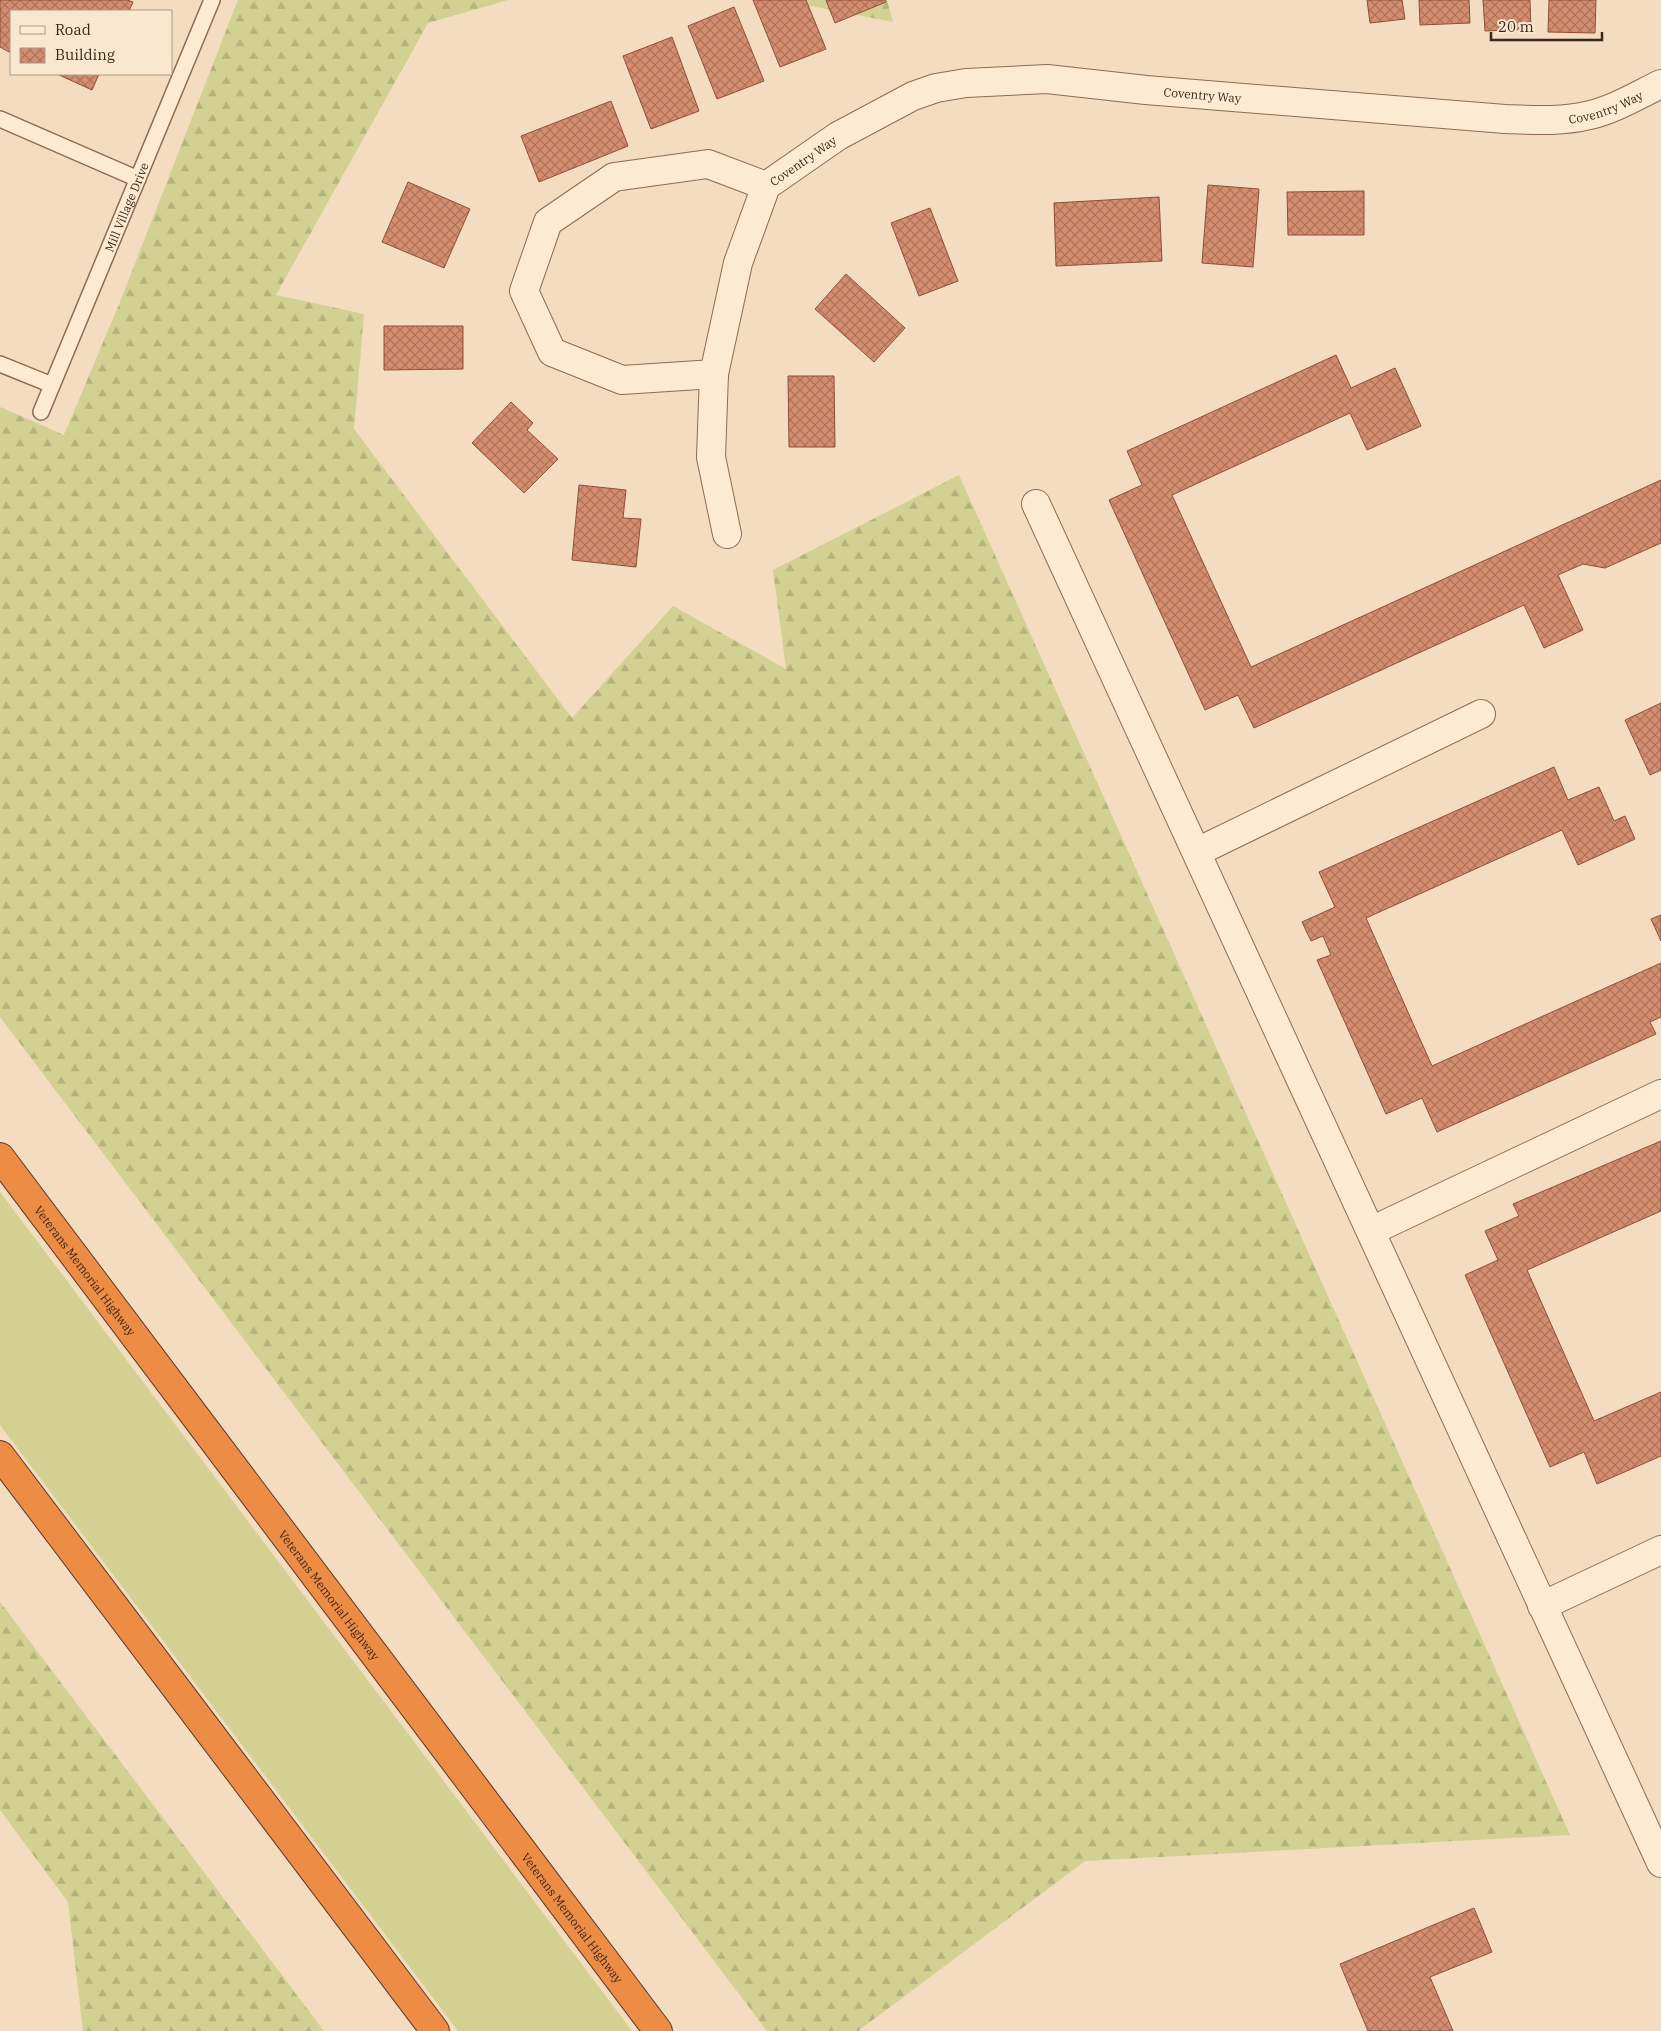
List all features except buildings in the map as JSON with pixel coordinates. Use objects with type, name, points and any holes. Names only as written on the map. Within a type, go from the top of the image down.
[{"type":"highway","name":"Veterans Memorial Highway","points":[[0,1157],[658,2031]]},
{"type":"highway","points":[[0,1455],[435,2031]]},
{"type":"street","name":"Coventry Way","points":[[727,534],[711,457],[714,374],[738,263],[766,186],[838,136],[905,100],[936,88],[966,83],[1047,79],[1146,90],[1505,120],[1551,120],[1590,115],[1619,104],[1661,84]]},
{"type":"street","name":"Coventry Way","points":[[714,374],[622,380],[552,352],[524,291],[548,222],[614,177],[708,164],[766,186]]},
{"type":"street","points":[[1036,504],[1198,852],[1661,1863]]},
{"type":"street","points":[[1198,852],[1481,714]]},
{"type":"street","points":[[1371,1231],[1661,1094]]},
{"type":"street","points":[[1542,1606],[1661,1550]]},
{"type":"lane","name":"Mill Village Drive","points":[[41,412],[212,0]]},
{"type":"lane","points":[[0,119],[138,179]]},
{"type":"lane","points":[[0,364],[52,385]]},
{"type":"green space","points":[[238,0],[508,0],[428,23],[276,295],[364,314],[354,429],[572,718],[673,606],[786,669],[773,570],[959,475],[1570,1835],[1085,1861],[858,2031],[767,2031],[0,1017],[0,407],[64,435],[120,302]]},
{"type":"green space","points":[[800,0],[887,0],[893,22],[801,4]]},
{"type":"green space","points":[[0,1192],[632,2031],[458,2031],[0,1425]]},
{"type":"green space","points":[[0,1602],[324,2031],[83,2031],[68,1902],[0,1810]]}]
